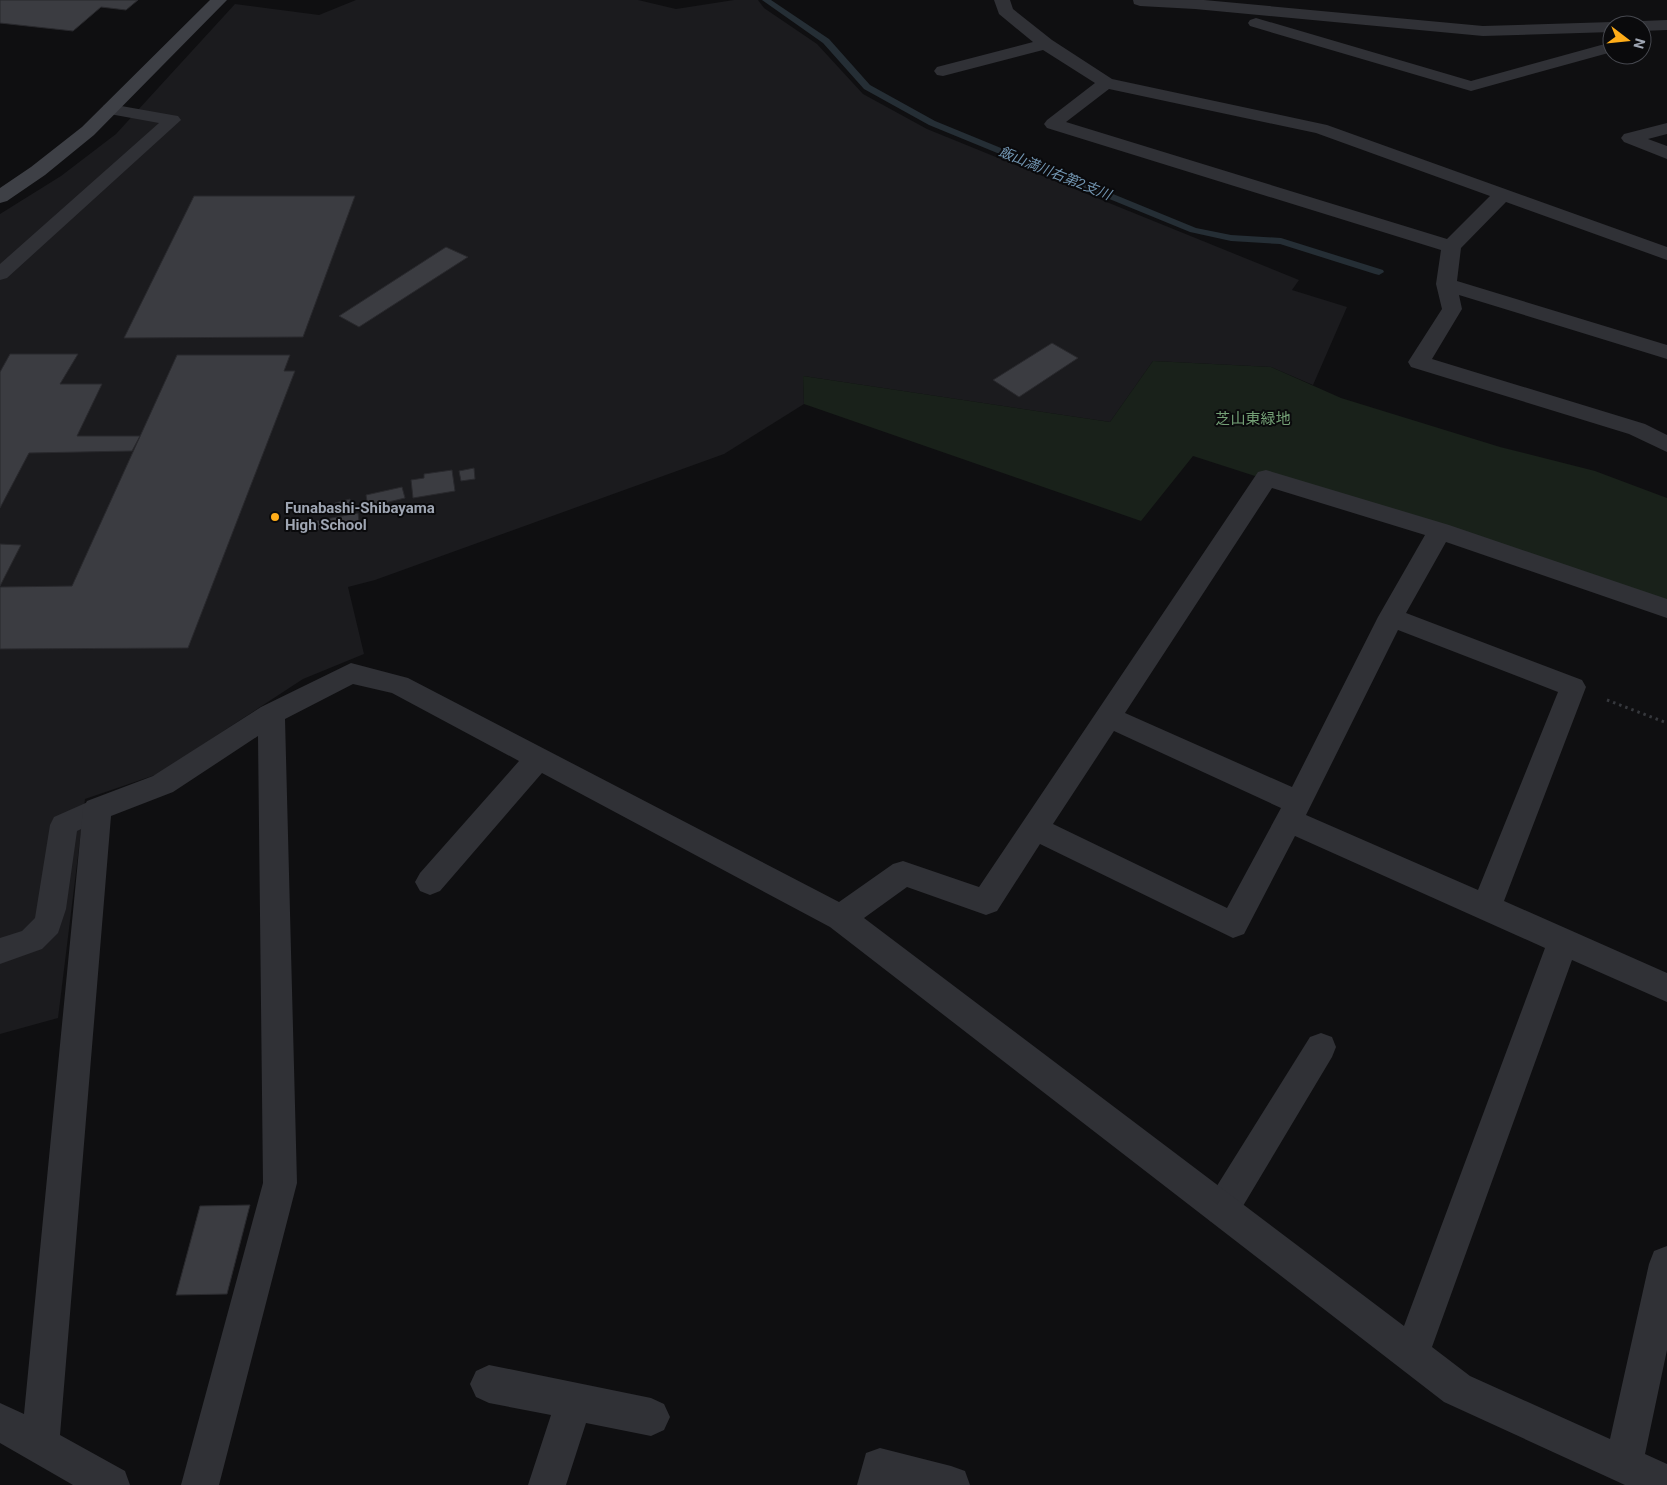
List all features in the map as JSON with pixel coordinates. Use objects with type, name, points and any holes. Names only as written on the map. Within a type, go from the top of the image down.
[{"type":"street","points":[[0,197],[38,171],[88,131],[219,0]]},
{"type":"street","points":[[1002,0],[1005,11],[1046,44],[1106,83],[1321,129],[1667,254]]},
{"type":"street","points":[[1140,1],[1195,4],[1483,31],[1602,27]]},
{"type":"street","points":[[1195,4],[1471,86],[1602,49]]},
{"type":"street","points":[[1652,26],[1667,25]]},
{"type":"street","points":[[943,71],[1046,44]]},
{"type":"street","points":[[1106,83],[1053,124],[1451,247]]},
{"type":"street","points":[[1667,128],[1630,138],[1667,153]]},
{"type":"street","points":[[1502,195],[1451,247],[1446,284],[1452,309],[1419,362],[1637,429],[1667,444]]},
{"type":"street","points":[[1446,284],[1667,352]]},
{"type":"street","points":[[840,918],[903,872],[986,902],[1266,478],[1440,531],[1667,609]]},
{"type":"street","points":[[1036,829],[1234,925],[1391,617],[1440,531]]},
{"type":"street","points":[[1391,617],[1573,688],[1486,908]]},
{"type":"street","points":[[40,1444],[97,808],[163,784],[270,714],[351,673],[399,685],[840,918],[1457,1389],[1667,1484]]},
{"type":"street","points":[[200,1485],[280,1183],[270,714]]},
{"type":"street","points":[[1109,717],[1486,908],[1667,988]]},
{"type":"street","points":[[430,882],[538,759]]},
{"type":"street","points":[[1411,1355],[1563,942]]},
{"type":"street","points":[[1624,1464],[1667,1264]]},
{"type":"street","points":[[489,1384],[651,1417]]},
{"type":"street","points":[[547,1485],[574,1401]]},
{"type":"street","points":[[0,1422],[111,1485]]},
{"type":"street","points":[[876,1485],[880,1467],[951,1485]]},
{"type":"lane","points":[[0,274],[172,120],[110,109]]},
{"type":"lane","points":[[0,951],[32,940],[48,924],[52,909],[64,825],[97,808]]},
{"type":"lane","points":[[1222,1209],[1321,1047]]},
{"type":"path","points":[[1573,688],[1667,723]]},
{"type":"shaded area","name":"Funabashi-Shibayama High School","points":[[356,0],[638,0],[676,9],[734,0],[758,0],[764,8],[817,44],[863,94],[927,129],[1299,280],[1292,290],[1347,307],[1313,385],[1271,367],[1153,361],[1110,422],[803,376],[804,404],[724,454],[375,580],[348,587],[364,654],[303,679],[158,774],[85,799],[58,1018],[0,1034],[0,214],[61,176],[116,134],[235,4],[319,15]]},
{"type":"green space","name":"芝山東緑地","points":[[1153,361],[1271,367],[1341,398],[1500,447],[1595,471],[1667,498],[1667,602],[1267,471],[1255,476],[1193,456],[1141,521],[804,404],[803,376],[1110,422]]},
{"type":"building","points":[[0,0],[138,0],[126,10],[101,7],[73,31],[0,23]]},
{"type":"building","points":[[194,196],[355,196],[303,337],[124,338]]},
{"type":"building","points":[[446,247],[468,257],[359,327],[339,316]]},
{"type":"building","points":[[1052,343],[1078,358],[1019,397],[993,380]]},
{"type":"building","points":[[10,354],[78,354],[60,384],[102,384],[77,436],[140,436],[132,451],[29,453],[0,508],[0,372]]},
{"type":"building","points":[[177,355],[290,355],[284,371],[295,371],[188,648],[0,649],[0,587],[72,586]]},
{"type":"building","points":[[474,468],[475,479],[461,481],[459,471]]},
{"type":"building","points":[[452,470],[455,491],[413,498],[411,480],[424,478],[424,474]]},
{"type":"building","points":[[402,487],[405,498],[368,507],[366,495]]},
{"type":"building","points":[[350,499],[351,506],[337,510],[335,503]]},
{"type":"building","points":[[358,513],[359,521],[306,532],[305,523]]},
{"type":"building","points":[[0,544],[21,545],[0,586]]},
{"type":"building","points":[[250,1205],[227,1294],[176,1295],[200,1206]]},
{"type":"waterway","name":"飯山満川右第2支川","points":[[766,0],[826,41],[867,87],[932,123],[1193,230],[1231,238],[1281,241],[1379,272]]},
{"type":"place","name":"Funabashi-Shibayama High School","points":[[275,517]]}]
